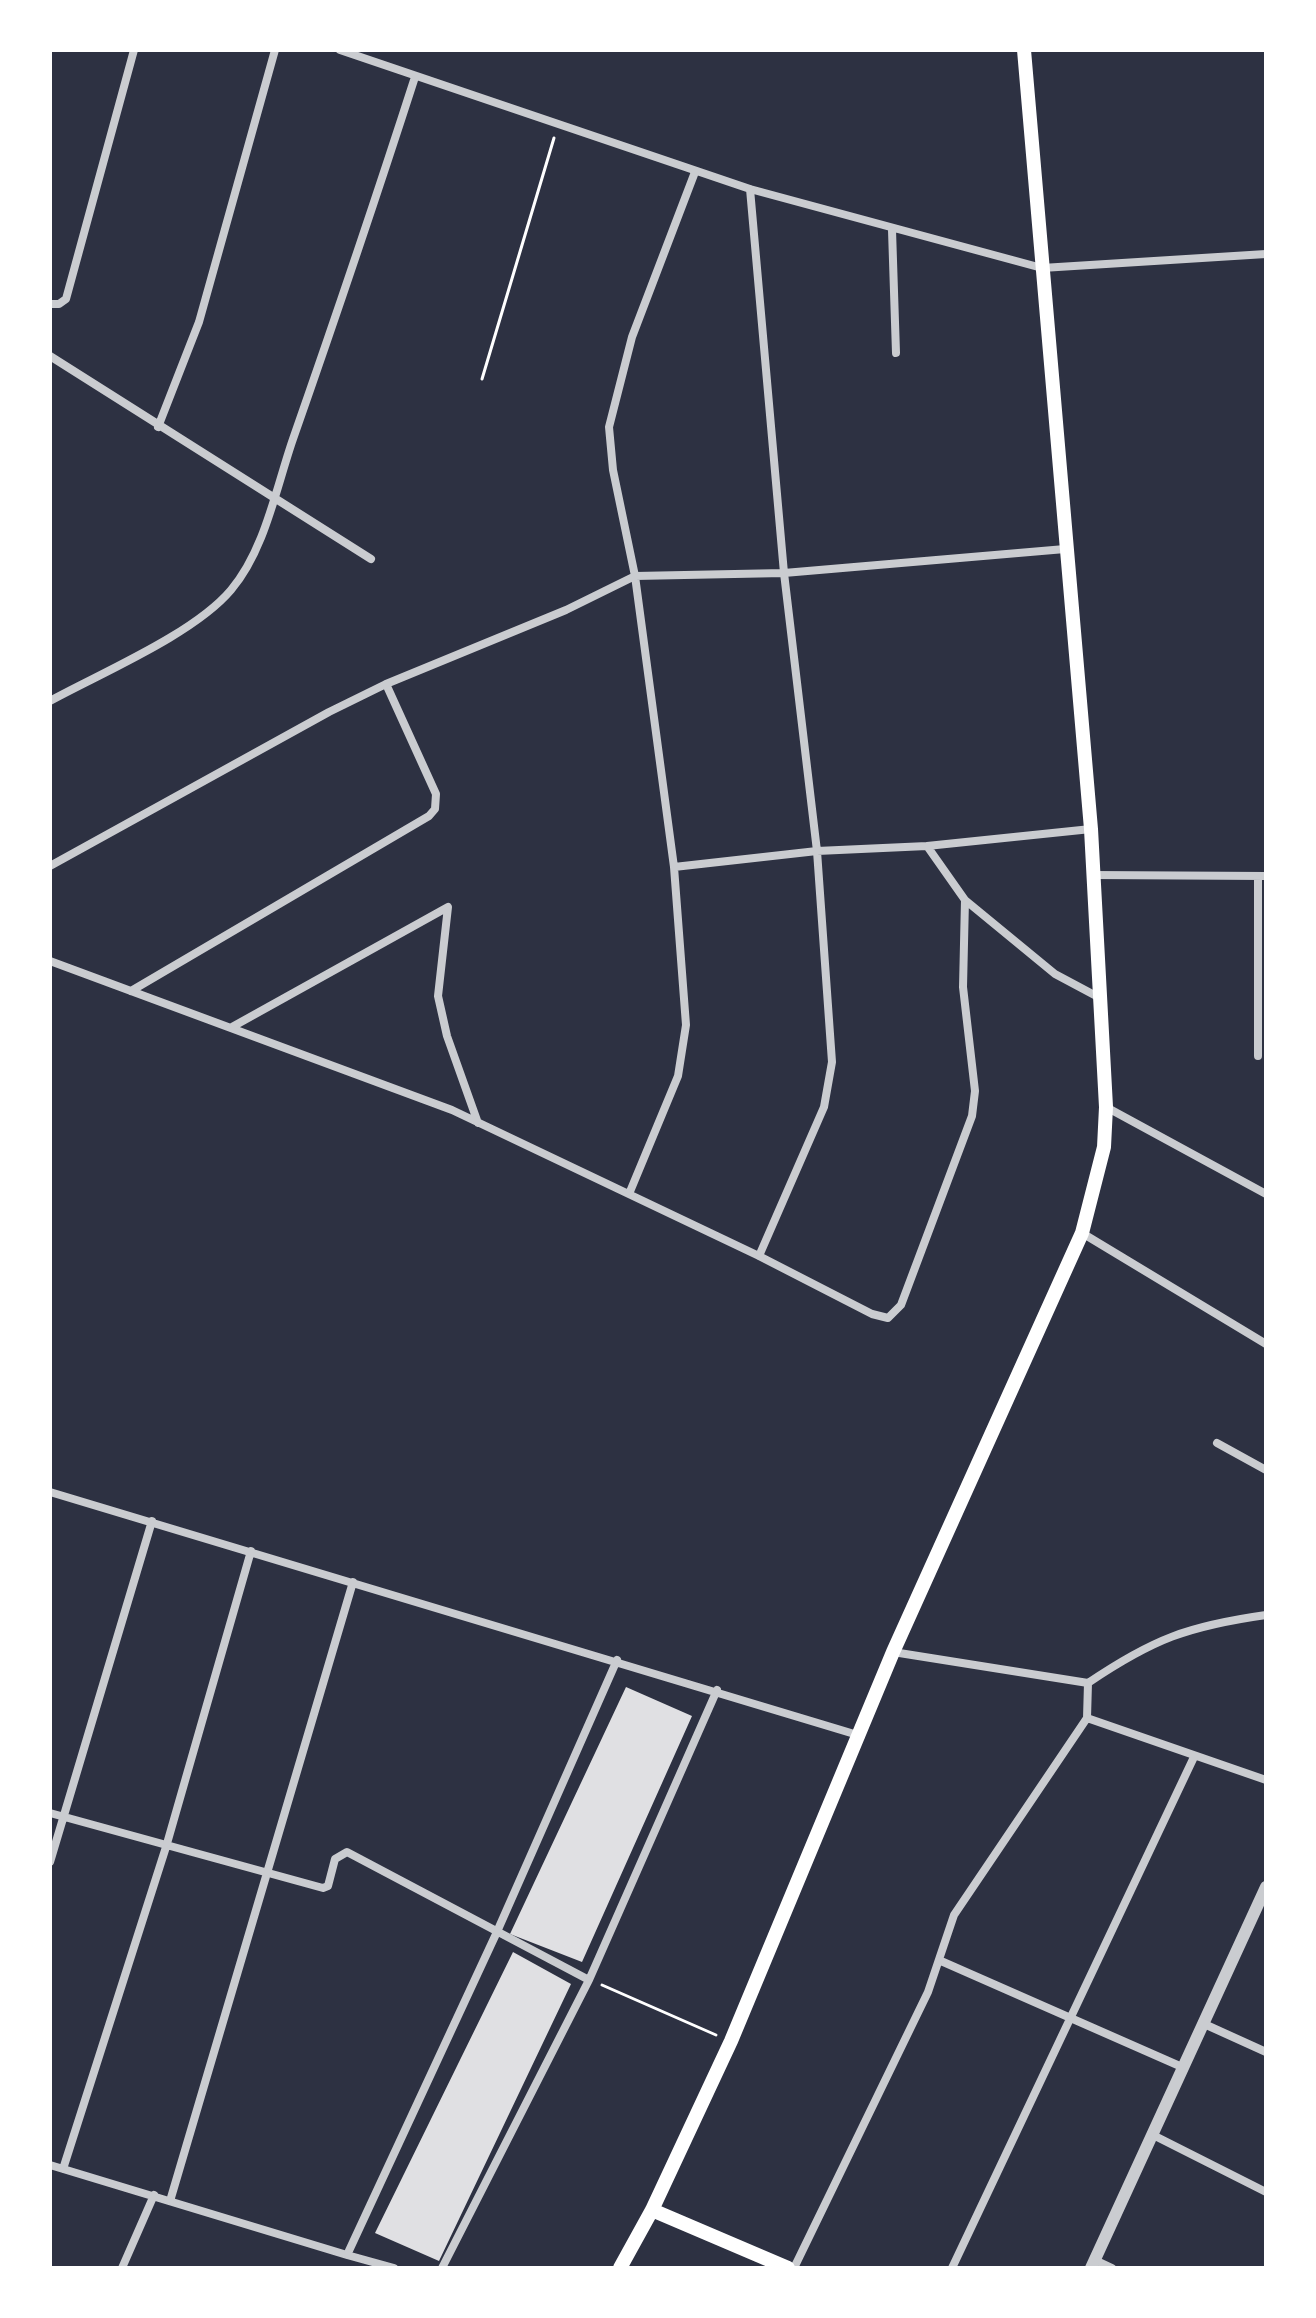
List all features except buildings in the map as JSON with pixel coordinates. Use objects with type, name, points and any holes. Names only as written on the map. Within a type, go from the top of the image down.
[{"type":"main road","points":[[620,2268],[652,2210],[731,2041],[861,1736],[893,1652],[1082,1233],[1104,1147],[1106,1107],[1091,829],[1024,50]]},
{"type":"main road","points":[[652,2210],[788,2267]]},
{"type":"main road","points":[[765,2268],[788,2267]]},
{"type":"street","points":[[54,304],[66,299],[134,50]]},
{"type":"street","points":[[158,427],[199,322],[275,50]]},
{"type":"street","points":[[340,50],[695,172],[892,230],[1042,268],[1266,254]]},
{"type":"street","points":[[50,701],[198,617],[230,591],[252,555],[343,302],[415,77]]},
{"type":"street","points":[[629,1194],[678,1076],[686,1025],[674,867],[635,576],[613,470],[609,427],[632,337],[695,172]]},
{"type":"street","points":[[750,189],[784,573],[817,851],[831,1081],[824,1107],[759,1256]]},
{"type":"street","points":[[892,230],[896,353]]},
{"type":"street","points":[[50,356],[273,500],[371,559]]},
{"type":"street","points":[[50,866],[329,712],[386,684],[566,610],[635,576],[784,573],[1065,549]]},
{"type":"street","points":[[131,991],[435,809],[436,794],[386,684]]},
{"type":"street","points":[[674,867],[817,851],[927,846],[1091,829]]},
{"type":"street","points":[[927,846],[965,900],[1055,974],[1100,999]]},
{"type":"street","points":[[1092,875],[1262,876],[1258,1056]]},
{"type":"street","points":[[50,961],[232,1027],[478,1123],[880,1317],[894,1314],[901,1305],[972,1116],[974,1074],[963,987],[965,900]]},
{"type":"street","points":[[232,1027],[448,907],[438,996],[447,1036],[478,1123]]},
{"type":"street","points":[[1106,1107],[1266,1194]]},
{"type":"street","points":[[1082,1233],[1200,1301],[1266,1344]]},
{"type":"street","points":[[1217,1443],[1266,1470]]},
{"type":"street","points":[[50,1503],[52,1492],[717,1690],[861,1736]]},
{"type":"street","points":[[50,1862],[152,1521]]},
{"type":"street","points":[[63,2169],[166,1847],[251,1551]]},
{"type":"street","points":[[170,2201],[353,1582]]},
{"type":"street","points":[[893,1652],[1088,1683],[1133,1653],[1179,1631],[1266,1615]]},
{"type":"street","points":[[347,2255],[496,1934],[617,1660]]},
{"type":"street","points":[[788,2267],[941,1961],[950,1925],[966,1893],[1087,1718],[1088,1683]]},
{"type":"street","points":[[442,2268],[589,1980],[717,1690]]},
{"type":"street","points":[[1087,1718],[1266,1780]]},
{"type":"street","points":[[952,2268],[1194,1757]]},
{"type":"street","points":[[50,1813],[323,1888],[328,1886],[335,1859],[347,1852],[496,1934],[589,1980]]},
{"type":"street","points":[[1112,2268],[1093,2264],[1202,2023],[1263,1903],[1266,1887]]},
{"type":"street","points":[[941,1961],[1182,2067]]},
{"type":"street","points":[[1202,2023],[1266,2052]]},
{"type":"street","points":[[1151,2134],[1266,2192]]},
{"type":"street","points":[[50,2165],[394,2268]]},
{"type":"street","points":[[122,2268],[154,2195]]},
{"type":"path","points":[[482,379],[557,127]]},
{"type":"path","points":[[589,1980],[731,2041]]}]
